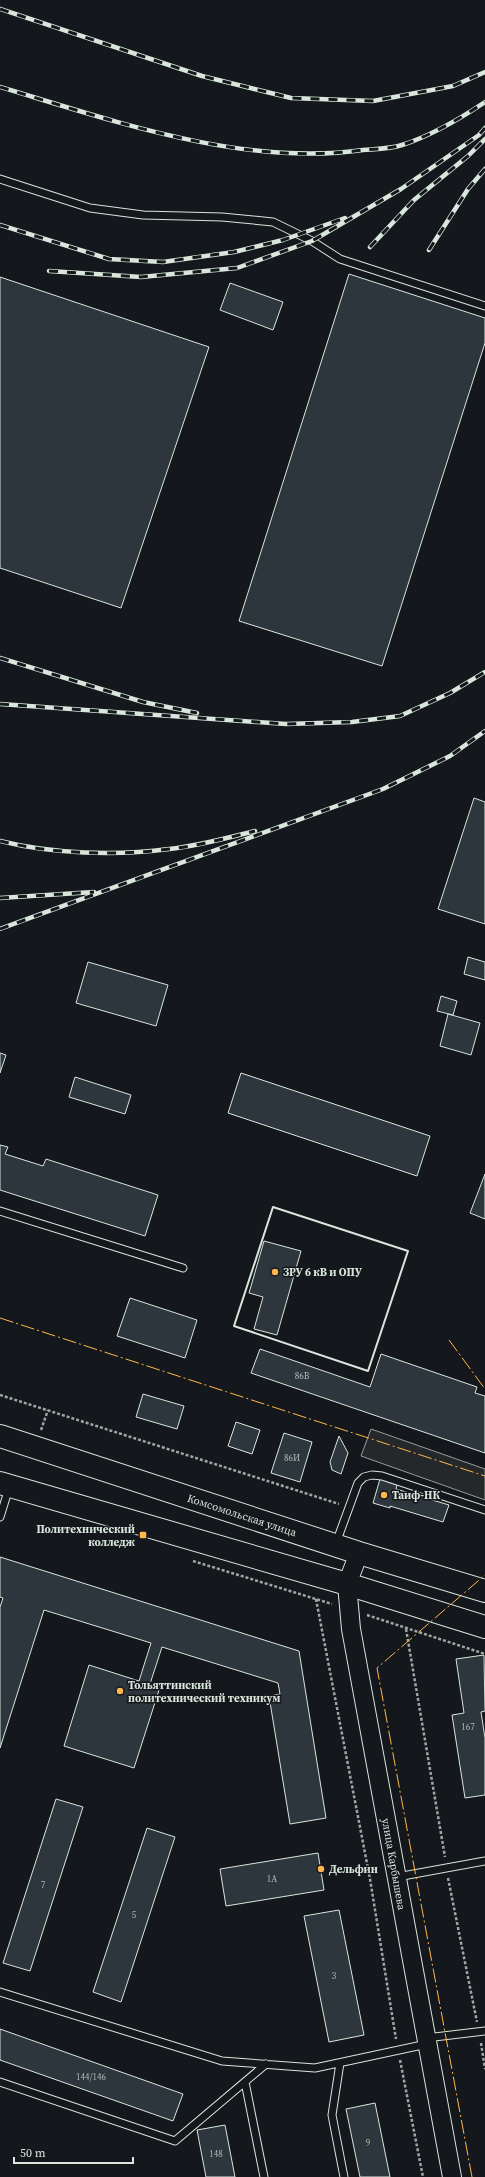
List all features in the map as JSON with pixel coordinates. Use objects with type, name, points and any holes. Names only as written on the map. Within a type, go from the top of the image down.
[{"type":"main road","name":"Комсомольская улица","points":[[0,1436],[336,1545],[484,1588]]},
{"type":"main road","points":[[5,1484],[347,1584],[485,1627]]},
{"type":"street","name":"улица Карбышева","points":[[359,1552],[347,1584],[350,1609],[452,2177]]},
{"type":"lane","points":[[0,179],[90,208],[143,215],[222,217],[273,222],[312,241],[340,259],[485,306]]},
{"type":"lane","points":[[0,1211],[183,1268]]},
{"type":"lane","points":[[336,1545],[358,1483],[364,1477],[372,1475],[393,1478],[485,1510]]},
{"type":"lane","points":[[0,1517],[5,1484]]},
{"type":"lane","points":[[397,1876],[485,1861]]},
{"type":"lane","points":[[0,1992],[222,2061],[314,2068],[398,2051],[427,2041],[482,2032]]},
{"type":"lane","points":[[340,2063],[332,2115],[344,2177]]},
{"type":"lane","points":[[0,2082],[175,2141],[266,2064]]},
{"type":"lane","points":[[245,2082],[264,2177]]},
{"type":"path","points":[[0,1395],[349,1507]]},
{"type":"path","points":[[40,1432],[48,1410]]},
{"type":"path","points":[[423,2177],[398,2051],[370,1879],[316,1599],[485,1654]]},
{"type":"path","points":[[406,1629],[446,1867],[482,2032],[485,2069]]},
{"type":"shaded area","points":[[371,1429],[485,1469],[485,1500],[361,1456]]},
{"type":"building","points":[[349,274],[485,318],[485,343],[382,666],[239,621]]},
{"type":"building","points":[[0,277],[209,347],[121,608],[0,568]]},
{"type":"building","points":[[230,283],[283,302],[273,330],[220,310]]},
{"type":"building","points":[[474,798],[485,802],[485,924],[438,909]]},
{"type":"building","points":[[468,957],[485,962],[485,980],[464,974]]},
{"type":"building","points":[[88,962],[168,985],[156,1026],[76,1003]]},
{"type":"building","points":[[441,996],[457,1001],[453,1015],[437,1011]]},
{"type":"building","points":[[448,1014],[480,1023],[471,1055],[440,1046]]},
{"type":"building","points":[[0,1053],[6,1055],[0,1073]]},
{"type":"building","points":[[241,1073],[430,1136],[417,1176],[228,1113]]},
{"type":"building","points":[[75,1077],[131,1095],[125,1114],[69,1097]]},
{"type":"building","points":[[0,1145],[8,1147],[5,1154],[43,1166],[46,1159],[158,1195],[145,1236],[0,1190]]},
{"type":"building","points":[[485,1174],[485,1219],[470,1213]]},
{"type":"building","name":"ЗРУ 6 кВ и ОПУ","points":[[264,1241],[301,1251],[277,1335],[254,1329],[263,1297],[249,1293]]},
{"type":"building","points":[[130,1298],[197,1320],[185,1358],[117,1336]]},
{"type":"building","points":[[260,1349],[370,1387],[381,1354],[477,1387],[475,1393],[485,1396],[485,1453],[251,1373]]},
{"type":"building","points":[[143,1394],[184,1406],[177,1429],[136,1417]]},
{"type":"building","points":[[236,1422],[260,1430],[252,1454],[228,1446]]},
{"type":"building","points":[[284,1433],[312,1442],[300,1482],[271,1473]]},
{"type":"building","points":[[339,1436],[348,1453],[341,1474],[332,1470],[330,1462]]},
{"type":"building","points":[[380,1479],[397,1485],[396,1489],[449,1505],[443,1522],[390,1506],[390,1508],[373,1503]]},
{"type":"building","name":"Тольяттинский политехнический техникум","points":[[0,1557],[299,1651],[326,1818],[290,1824],[269,1696],[280,1694],[278,1683],[162,1647],[150,1684],[160,1687],[134,1768],[64,1746],[89,1665],[139,1681],[151,1643],[44,1610],[0,1748],[0,1607],[3,1598],[0,1597]]},
{"type":"building","points":[[484,1655],[485,1711],[481,1712],[485,1738],[485,1795],[465,1798],[452,1715],[464,1713],[456,1659]]},
{"type":"building","points":[[56,1799],[83,1807],[30,1971],[3,1963]]},
{"type":"building","points":[[147,1828],[175,1837],[121,2002],[93,1992]]},
{"type":"building","points":[[318,1853],[324,1890],[226,1906],[220,1869]]},
{"type":"building","points":[[339,1910],[364,2035],[329,2042],[304,1916]]},
{"type":"building","points":[[0,2029],[183,2094],[173,2121],[0,2060]]},
{"type":"building","points":[[375,2103],[390,2177],[360,2177],[346,2109]]},
{"type":"building","points":[[225,2125],[235,2177],[206,2177],[197,2130]]},
{"type":"railway","points":[[0,9],[202,76],[291,98],[373,101],[453,86],[485,72]]},
{"type":"railway","points":[[0,87],[88,114],[179,138],[225,147],[272,152],[318,154],[382,149],[402,145],[445,126],[485,102]]},
{"type":"railway","points":[[49,271],[141,277],[237,268],[312,241],[401,189],[479,135],[485,128]]},
{"type":"railway","points":[[370,247],[414,200],[468,156],[485,139]]},
{"type":"railway","points":[[429,250],[468,189],[485,169]]},
{"type":"railway","points":[[0,225],[109,259],[163,262],[234,252],[283,240],[345,218]]},
{"type":"railway","points":[[0,658],[143,702],[197,713]]},
{"type":"railway","points":[[0,704],[286,724],[352,722],[400,716],[450,693],[485,672]]},
{"type":"railway","points":[[0,929],[383,789],[450,756],[485,731]]},
{"type":"railway","points":[[0,841],[41,849],[62,851],[128,853],[180,848],[212,842],[255,831]]},
{"type":"railway","points":[[0,898],[94,892]]},
{"type":"wall","points":[[273,1207],[408,1251],[368,1371],[234,1326],[273,1207]]},
{"type":"power","points":[[0,1318],[485,1476]]},
{"type":"power","points":[[449,1340],[485,1389]]},
{"type":"power","points":[[472,2177],[377,1668],[485,1575]]},
{"type":"place","name":"ЗРУ 6 кВ и ОПУ","points":[[275,1272]]},
{"type":"place","name":"Таиф-НК","points":[[384,1495]]},
{"type":"place","name":"Политехнический колледж","points":[[143,1535]]},
{"type":"place","name":"Тольяттинский политехнический техникум","points":[[120,1691]]},
{"type":"place","name":"Дельфин","points":[[321,1869]]}]
